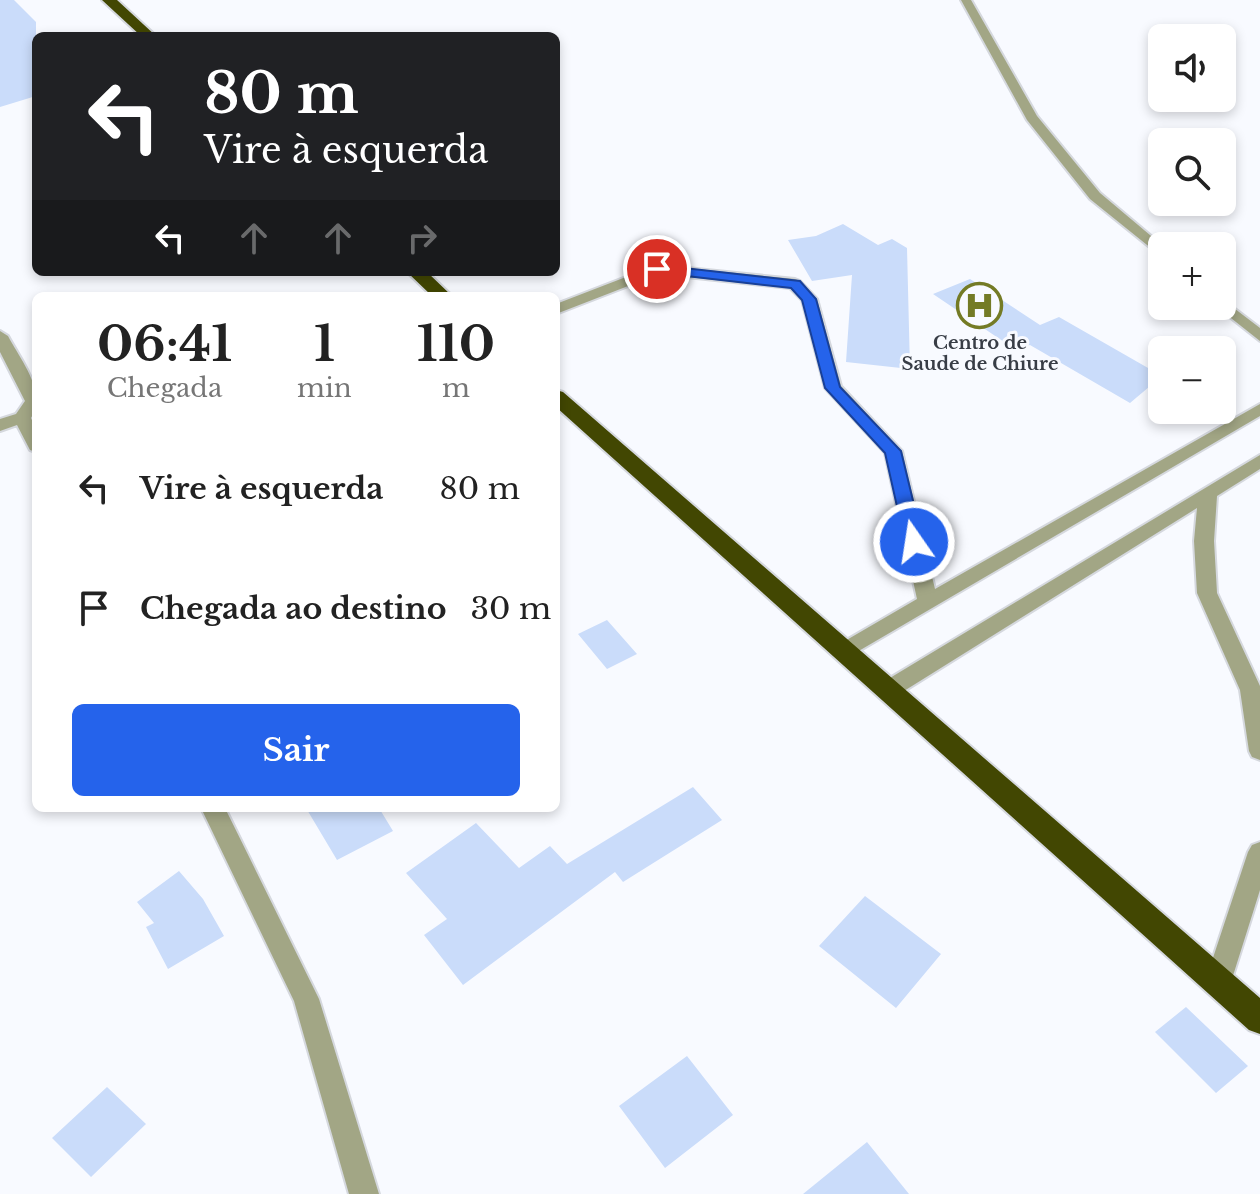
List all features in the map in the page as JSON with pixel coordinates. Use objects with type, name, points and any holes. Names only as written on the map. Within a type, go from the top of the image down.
[{"type":"highway","points":[[109,0],[145,32]]},
{"type":"highway","points":[[420,276],[438,292]]},
{"type":"highway","points":[[560,400],[1260,1019]]},
{"type":"street","points":[[966,0],[1031,117],[1095,196],[1148,241]]},
{"type":"street","points":[[560,307],[657,269],[795,284],[809,299],[833,388],[893,451],[928,602]]},
{"type":"street","points":[[1236,316],[1260,336]]},
{"type":"street","points":[[0,336],[32,397]]},
{"type":"street","points":[[0,425],[22,418],[32,404]]},
{"type":"street","points":[[845,651],[1260,409]]},
{"type":"street","points":[[22,418],[32,438]]},
{"type":"street","points":[[888,690],[1260,461]]},
{"type":"street","points":[[1208,492],[1204,541],[1207,593],[1251,690],[1260,751]]},
{"type":"street","points":[[215,812],[306,999],[364,1194]]},
{"type":"street","points":[[1218,982],[1260,852]]},
{"type":"building","points":[[0,0],[14,0],[36,22],[36,32],[32,32],[32,97],[0,107]]},
{"type":"building","points":[[843,224],[878,245],[892,239],[907,248],[910,369],[846,362],[852,275],[812,281],[788,240],[816,236]]},
{"type":"building","points":[[970,279],[1040,325],[1059,317],[1148,368],[1148,388],[1130,403],[1030,345],[1016,350],[933,294]]},
{"type":"building","points":[[607,620],[637,654],[607,669],[578,634]]},
{"type":"building","points":[[693,787],[722,820],[623,882],[615,872],[463,985],[424,935],[447,919],[406,873],[476,823],[519,868],[550,846],[567,864]]},
{"type":"building","points":[[308,812],[381,812],[393,831],[337,860]]},
{"type":"building","points":[[179,871],[203,899],[224,936],[168,969],[146,927],[154,923],[137,902]]},
{"type":"building","points":[[865,896],[941,954],[896,1008],[819,946]]},
{"type":"building","points":[[1186,1007],[1248,1066],[1216,1093],[1155,1032]]},
{"type":"building","points":[[687,1056],[733,1115],[665,1168],[619,1106]]},
{"type":"building","points":[[107,1087],[146,1124],[91,1177],[52,1138]]},
{"type":"building","points":[[867,1142],[909,1194],[803,1194]]},
{"type":"place","name":"Centro de Saude de Chiure","points":[[980,305]]},
{"type":"route","points":[[657,269],[698,276],[795,284],[809,299],[833,388],[893,451],[914,542]]}]
